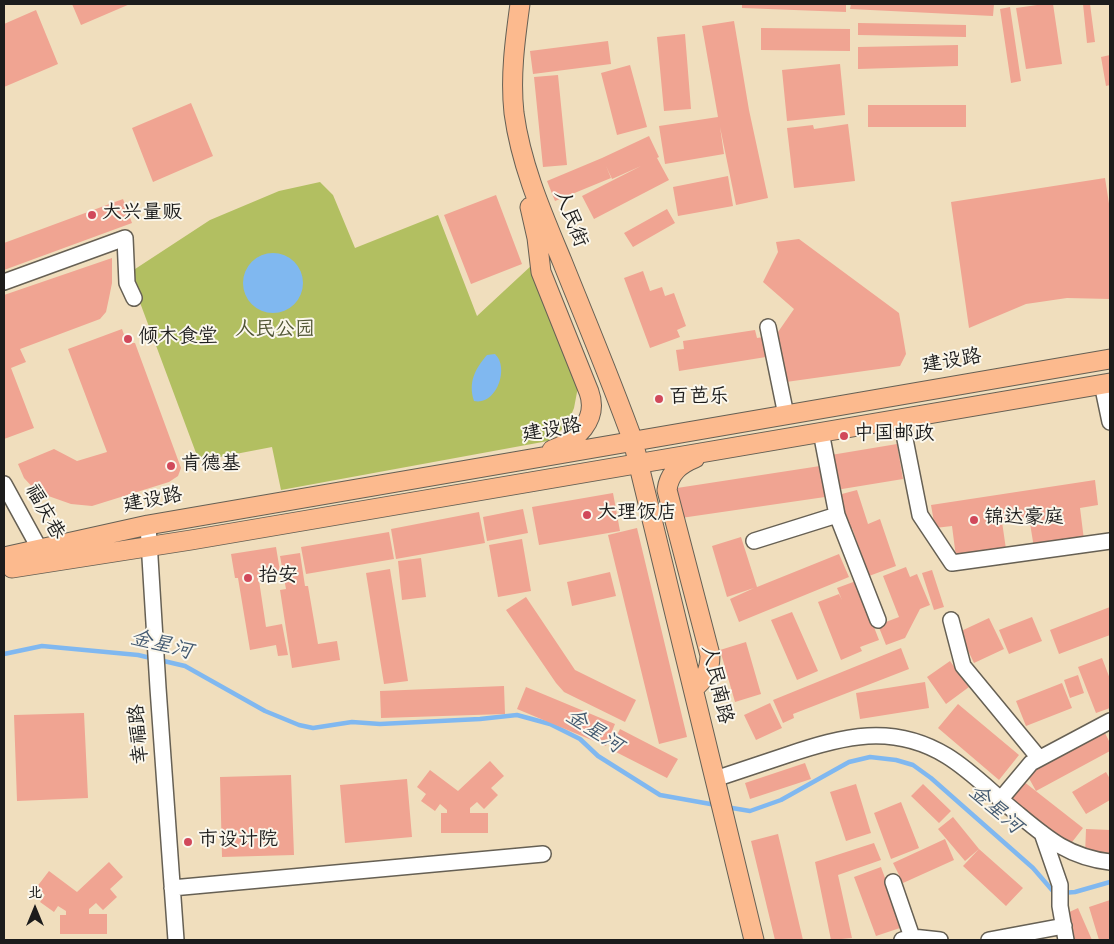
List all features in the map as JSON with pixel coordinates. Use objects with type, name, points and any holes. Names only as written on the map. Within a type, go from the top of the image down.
[{"type":"main road","name":"人民街","points":[[520,4],[514,49],[512,89],[515,120],[522,152],[543,216],[618,398],[633,441]]},
{"type":"main road","points":[[522,152],[523,178],[537,238],[541,272],[589,392],[592,404],[588,422],[575,438],[561,446],[526,460]]},
{"type":"main road","name":"建设路","points":[[4,569],[148,525],[1110,359]]},
{"type":"main road","name":"建设路","points":[[4,557],[44,556],[151,546],[1106,383]]},
{"type":"main road","name":"人民南路","points":[[633,441],[754,940]]},
{"type":"main road","points":[[693,689],[706,676],[709,669],[710,656],[667,488],[670,477],[679,466],[710,451]]},
{"type":"street","points":[[4,282],[125,238],[127,283],[134,298]]},
{"type":"street","points":[[768,327],[786,415]]},
{"type":"street","points":[[1106,383],[1110,422]]},
{"type":"street","points":[[901,418],[920,515],[952,563],[1110,541]]},
{"type":"street","points":[[821,432],[837,515],[878,620]]},
{"type":"street","name":"福庆巷","points":[[4,484],[44,556]]},
{"type":"street","points":[[754,541],[837,515]]},
{"type":"street","name":"幸福路","points":[[148,525],[151,546],[155,643],[176,940]]},
{"type":"street","points":[[951,620],[963,666],[1039,758]]},
{"type":"street","points":[[1000,800],[1031,762],[1110,721]]},
{"type":"street","points":[[717,788],[827,742],[857,736],[886,735],[916,741],[947,756],[1062,848],[1078,855],[1110,862]]},
{"type":"street","points":[[989,940],[1065,933],[1060,906],[1060,885],[1042,833]]},
{"type":"street","points":[[172,888],[543,854]]},
{"type":"street","points":[[893,882],[907,939],[940,940]]},
{"type":"green space","name":"人民公园","points":[[320,182],[333,195],[355,248],[438,215],[477,316],[532,265],[578,387],[574,408],[567,425],[548,441],[281,490],[272,447],[199,461],[129,273],[210,220],[279,191]]},
{"type":"water","points":[[273,253],[289,258],[294,262],[298,267],[303,283],[298,299],[294,304],[289,308],[273,313],[257,308],[252,304],[248,299],[243,283],[248,267],[252,262],[257,258]]},
{"type":"water","points":[[495,354],[501,368],[498,385],[489,398],[482,401],[474,401],[472,382],[476,371],[487,355]]},
{"type":"building","points":[[72,4],[130,4],[81,25]]},
{"type":"building","points":[[742,4],[846,4],[846,12],[742,8]]},
{"type":"building","points":[[851,4],[994,4],[993,16],[850,9]]},
{"type":"building","points":[[1053,4],[1062,64],[1026,69],[1016,8]]},
{"type":"building","points":[[1083,4],[1090,4],[1095,42],[1087,43]]},
{"type":"building","points":[[1010,7],[1021,81],[1011,83],[1000,9]]},
{"type":"building","points":[[36,10],[58,64],[4,87],[4,24]]},
{"type":"building","points":[[734,21],[749,110],[768,198],[736,205],[720,127],[724,154],[665,164],[659,126],[718,117],[702,26]]},
{"type":"building","points":[[858,23],[966,25],[966,37],[858,35]]},
{"type":"building","points":[[761,28],[850,29],[850,51],[761,50]]},
{"type":"building","points":[[685,34],[691,109],[664,111],[657,37]]},
{"type":"building","points":[[608,41],[611,64],[533,74],[530,51]]},
{"type":"building","points":[[958,45],[958,66],[858,69],[858,47]]},
{"type":"building","points":[[1110,55],[1110,85],[1106,86],[1101,57]]},
{"type":"building","points":[[840,64],[845,115],[787,121],[782,70]]},
{"type":"building","points":[[630,65],[647,127],[617,135],[601,73]]},
{"type":"building","points":[[558,75],[567,165],[543,167],[534,77]]},
{"type":"building","points":[[191,103],[213,156],[153,182],[132,128]]},
{"type":"building","points":[[868,105],[966,105],[966,127],[868,127]]},
{"type":"building","points":[[848,124],[855,181],[794,188],[787,128],[813,125],[814,129]]},
{"type":"building","points":[[649,136],[659,157],[657,158],[669,180],[594,219],[582,196],[641,166],[612,179],[606,166],[611,178],[555,201],[547,181]]},
{"type":"building","points":[[728,176],[733,206],[678,216],[673,187]]},
{"type":"building","points":[[1105,178],[1110,210],[1110,299],[1067,298],[1026,304],[969,328],[951,202]]},
{"type":"building","points":[[496,195],[522,264],[471,284],[444,215]]},
{"type":"building","points":[[123,199],[132,223],[4,270],[4,243]]},
{"type":"building","points":[[667,209],[675,223],[633,247],[624,233]]},
{"type":"building","points":[[799,239],[899,313],[906,354],[900,366],[786,382],[778,332],[794,309],[763,282],[778,252],[776,242]]},
{"type":"building","points":[[112,258],[112,283],[106,312],[100,319],[20,349],[26,362],[11,368],[34,428],[4,439],[4,295]]},
{"type":"building","points":[[643,271],[650,291],[662,287],[665,296],[674,293],[686,326],[677,330],[680,337],[650,348],[624,278]]},
{"type":"building","points":[[122,329],[127,343],[135,343],[181,468],[178,476],[169,482],[92,506],[71,504],[37,492],[24,478],[18,464],[54,449],[77,461],[107,452],[68,349]]},
{"type":"building","points":[[755,330],[757,338],[763,337],[766,357],[679,371],[676,350],[684,349],[683,341]]},
{"type":"building","points":[[897,444],[903,479],[836,490],[831,455]]},
{"type":"building","points":[[820,466],[825,497],[681,518],[677,488]]},
{"type":"building","name":"锦达豪庭","points":[[1095,480],[1098,505],[1080,508],[1084,540],[1034,548],[1029,517],[1002,522],[1006,549],[956,557],[952,526],[935,528],[931,505]]},
{"type":"building","points":[[857,490],[868,524],[880,519],[896,566],[869,576],[852,528],[848,530],[838,495]]},
{"type":"building","points":[[613,493],[620,531],[539,545],[532,507]]},
{"type":"building","points":[[523,509],[528,533],[487,541],[483,517]]},
{"type":"building","points":[[479,512],[485,543],[396,559],[391,529]]},
{"type":"building","points":[[637,528],[687,737],[659,744],[608,535]]},
{"type":"building","points":[[389,532],[394,559],[306,574],[301,547]]},
{"type":"building","points":[[741,537],[757,587],[839,554],[849,577],[739,622],[730,599],[754,588],[727,597],[712,546]]},
{"type":"building","points":[[522,539],[531,591],[498,597],[489,545]]},
{"type":"building","points":[[276,547],[280,571],[258,574],[266,627],[282,624],[288,655],[278,656],[276,645],[250,650],[238,578],[235,578],[231,554]]},
{"type":"building","points":[[300,553],[318,644],[337,641],[340,660],[292,668],[280,590],[286,589],[280,556]]},
{"type":"building","points":[[421,558],[426,597],[402,600],[398,561]]},
{"type":"building","points":[[906,567],[910,577],[917,574],[930,605],[920,609],[905,638],[886,645],[878,625],[899,617],[883,576]]},
{"type":"building","points":[[390,569],[408,681],[384,684],[366,573]]},
{"type":"building","points":[[932,570],[944,607],[934,610],[922,573]]},
{"type":"building","points":[[610,572],[616,596],[572,606],[567,582]]},
{"type":"building","points":[[856,581],[879,640],[860,647],[862,651],[841,660],[818,602],[839,594],[842,600],[837,588]]},
{"type":"building","points":[[526,597],[575,670],[636,700],[625,722],[564,692],[556,683],[506,610]]},
{"type":"building","points":[[1110,607],[1110,635],[1059,654],[1050,630]]},
{"type":"building","points":[[792,612],[818,671],[797,680],[771,620]]},
{"type":"building","points":[[1032,617],[1042,641],[1009,654],[999,630]]},
{"type":"building","points":[[989,618],[1004,649],[974,663],[959,632]]},
{"type":"building","points":[[746,642],[761,694],[735,702],[720,650]]},
{"type":"building","points":[[901,648],[909,669],[793,714],[794,718],[783,723],[773,700]]},
{"type":"building","points":[[1102,658],[1110,679],[1110,708],[1096,713],[1078,667]]},
{"type":"building","points":[[950,661],[969,687],[946,704],[927,677]]},
{"type":"building","points":[[1078,675],[1084,693],[1070,698],[1064,680]]},
{"type":"building","points":[[925,682],[929,708],[860,719],[856,693]]},
{"type":"building","points":[[1062,683],[1072,708],[1026,726],[1016,701]]},
{"type":"building","points":[[504,686],[505,714],[381,718],[380,691]]},
{"type":"building","points":[[526,687],[615,724],[606,746],[517,709]]},
{"type":"building","points":[[770,703],[782,728],[756,740],[744,715]]},
{"type":"building","points":[[958,704],[1019,755],[999,780],[938,728]]},
{"type":"building","points":[[84,713],[88,798],[17,801],[14,715]]},
{"type":"building","points":[[620,729],[678,759],[667,778],[610,749]]},
{"type":"building","points":[[1103,729],[1110,743],[1110,751],[1036,791],[1025,771]]},
{"type":"building","points":[[490,761],[504,776],[491,788],[498,795],[484,809],[477,802],[470,808],[470,813],[488,813],[488,833],[441,833],[441,813],[447,813],[447,810],[440,804],[435,811],[421,801],[426,794],[417,787],[430,770],[458,791]]},
{"type":"building","points":[[805,763],[811,779],[750,799],[745,783]]},
{"type":"building","points":[[1106,772],[1110,779],[1110,800],[1086,814],[1072,792]]},
{"type":"building","points":[[291,775],[294,855],[222,857],[220,777]]},
{"type":"building","points":[[407,779],[412,837],[345,843],[340,785]]},
{"type":"building","points":[[1023,781],[1083,828],[1069,846],[1009,799]]},
{"type":"building","points":[[856,784],[871,833],[846,841],[830,792]]},
{"type":"building","points":[[923,784],[951,811],[939,823],[911,796]]},
{"type":"building","points":[[901,802],[919,848],[891,859],[874,813]]},
{"type":"building","points":[[953,817],[979,849],[965,861],[938,829]]},
{"type":"building","points":[[1086,829],[1110,830],[1110,856],[1085,855]]},
{"type":"building","points":[[778,834],[803,940],[775,940],[751,841]]},
{"type":"building","points":[[945,839],[954,860],[903,883],[893,863]]},
{"type":"building","points":[[874,843],[881,860],[838,875],[852,938],[831,940],[815,862]]},
{"type":"building","points":[[979,849],[1023,888],[1006,906],[963,866]]},
{"type":"building","points":[[109,862],[123,877],[110,889],[117,897],[103,910],[96,903],[89,909],[89,914],[107,914],[107,934],[60,934],[60,915],[66,915],[66,911],[58,906],[54,912],[40,902],[45,895],[36,888],[49,871],[77,892]]},
{"type":"building","points":[[881,867],[903,927],[876,936],[854,877]]},
{"type":"building","points":[[1110,900],[1110,940],[1099,940],[1089,907]]},
{"type":"building","points":[[1078,908],[1092,940],[1073,940],[1063,915]]},
{"type":"waterway","name":"金星河","points":[[4,654],[42,646],[138,655],[185,666],[265,711],[299,725],[313,728],[352,722],[380,724],[480,719],[517,715],[550,724],[580,739],[598,756],[660,795],[716,805]]},
{"type":"waterway","name":"金星河","points":[[726,807],[750,811],[781,800],[849,762],[870,757],[896,760],[913,765],[931,778],[1033,868],[1052,890],[1062,893],[1075,892],[1110,882]]},
{"type":"place","name":"大兴量贩","points":[[92,215]]},
{"type":"place","name":"倾木食堂","points":[[128,339]]},
{"type":"place","name":"百芭乐","points":[[659,399]]},
{"type":"place","name":"中国邮政","points":[[844,436]]},
{"type":"place","name":"肯德基","points":[[171,466]]},
{"type":"place","name":"大理饭店","points":[[587,515]]},
{"type":"place","name":"锦达豪庭","points":[[974,520]]},
{"type":"place","name":"抬安","points":[[248,578]]},
{"type":"place","name":"市设计院","points":[[188,842]]}]
